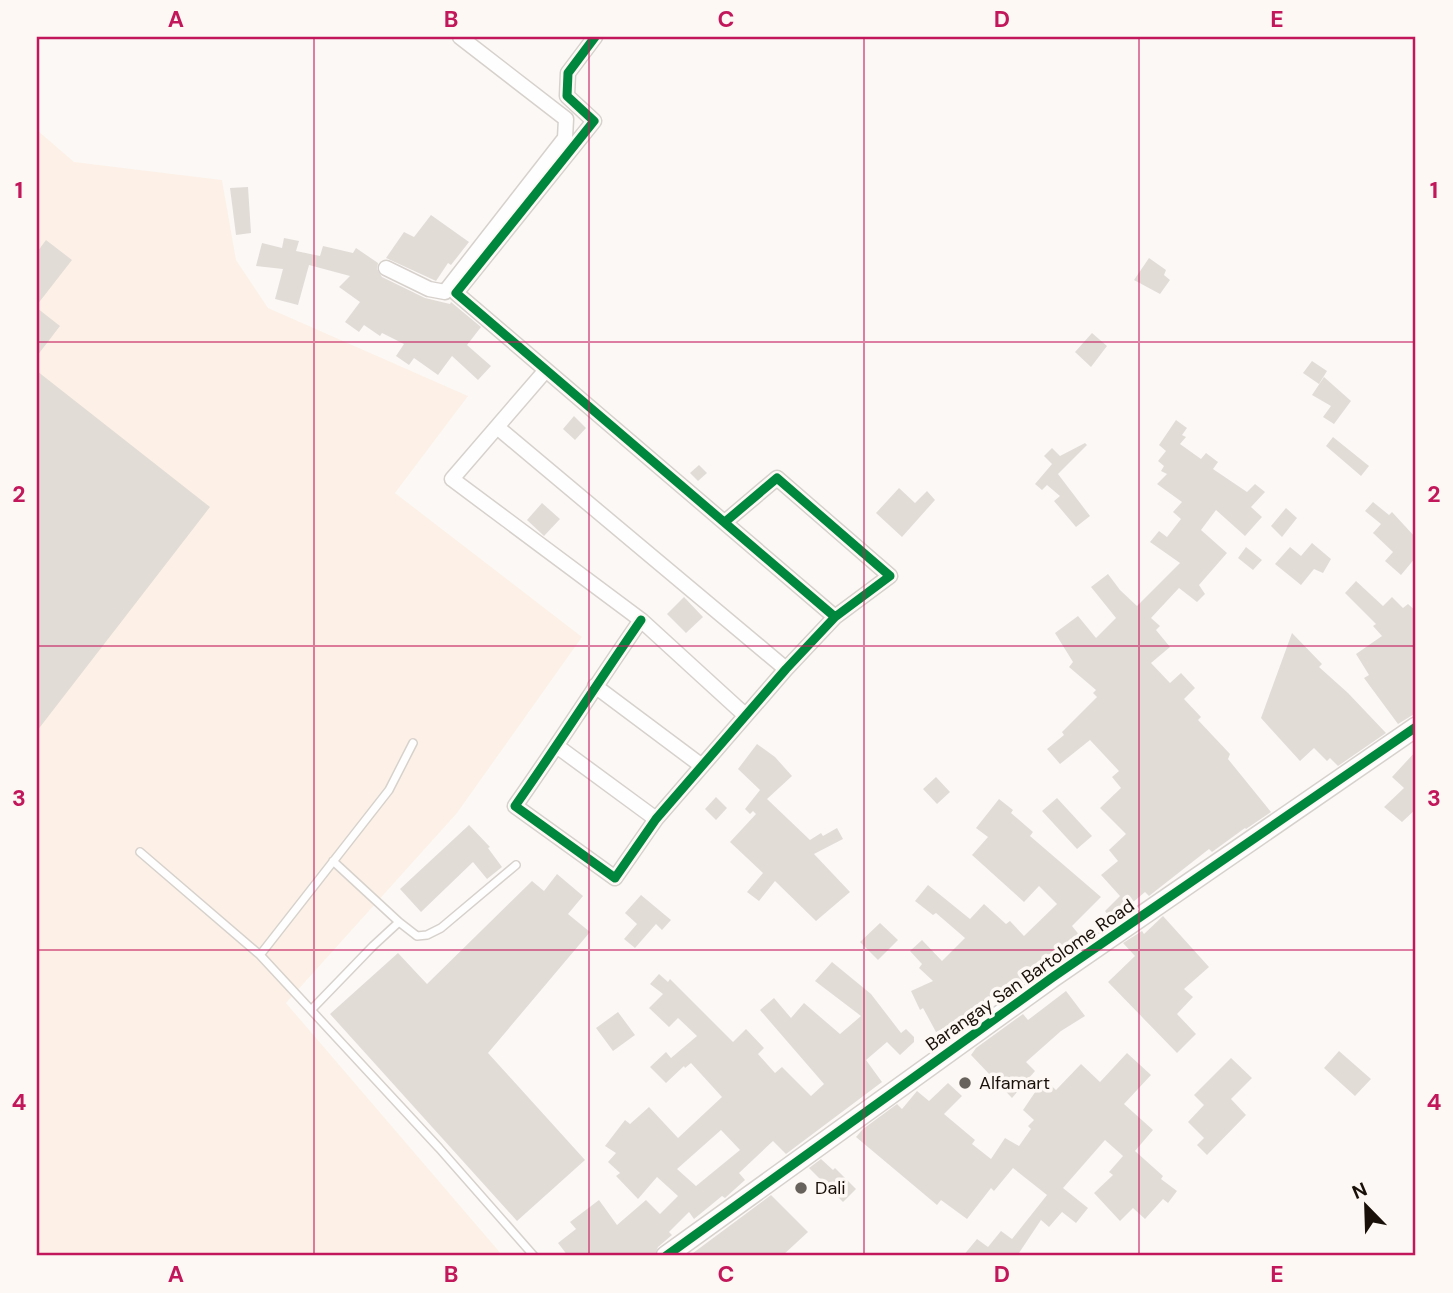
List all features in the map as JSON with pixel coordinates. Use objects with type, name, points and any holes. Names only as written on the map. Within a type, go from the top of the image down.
[{"type":"street","points":[[386,268],[429,289],[445,292],[565,138],[566,119],[460,37]]},
{"type":"street","points":[[596,37],[568,73],[567,96],[594,121],[456,293],[835,617]]},
{"type":"street","points":[[545,370],[452,479],[641,621],[745,715]]},
{"type":"street","points":[[497,427],[786,669]]},
{"type":"street","points":[[641,621],[595,686],[558,747],[515,806],[615,878],[656,819],[786,669],[835,617],[890,576],[777,478],[725,522]]},
{"type":"street","points":[[595,686],[702,766]]},
{"type":"street","name":"Barangay San Bartolome Road","points":[[666,1256],[1053,977],[1416,727]]},
{"type":"street","points":[[558,747],[656,819]]},
{"type":"lane","points":[[260,955],[389,790],[413,743]]},
{"type":"lane","points":[[140,852],[260,955],[439,1148],[534,1256]]},
{"type":"lane","points":[[333,861],[417,936],[441,929],[516,865]]},
{"type":"lane","points":[[312,1009],[400,922]]},
{"type":"shaded area","points":[[37,130],[74,162],[222,180],[236,260],[268,308],[468,396],[395,493],[582,637],[457,813],[286,1003],[503,1256],[37,1256]]},
{"type":"building","points":[[248,187],[251,233],[236,235],[230,188]]},
{"type":"building","points":[[431,215],[469,242],[451,265],[448,263],[436,281],[386,258],[404,232],[414,237]]},
{"type":"building","points":[[284,238],[299,241],[296,251],[320,256],[323,246],[353,253],[356,248],[378,263],[377,269],[382,277],[425,298],[450,304],[451,302],[481,327],[467,345],[491,366],[478,380],[452,356],[438,375],[414,358],[409,365],[396,356],[404,344],[382,333],[380,336],[364,325],[359,332],[345,322],[360,302],[339,287],[350,276],[309,265],[298,305],[275,299],[283,269],[256,266],[262,243],[282,248]]},
{"type":"building","points":[[46,240],[72,260],[37,305],[37,252]]},
{"type":"building","points":[[1149,258],[1166,270],[1164,275],[1170,280],[1160,294],[1134,280]]},
{"type":"building","points":[[37,308],[60,326],[37,356]]},
{"type":"building","points":[[1092,333],[1107,346],[1091,367],[1075,352]]},
{"type":"building","points":[[1312,361],[1327,371],[1319,384],[1303,373]]},
{"type":"building","points":[[37,371],[210,507],[37,731]]},
{"type":"building","points":[[1324,377],[1351,401],[1334,424],[1323,417],[1331,406],[1312,395]]},
{"type":"building","points":[[574,416],[586,428],[575,440],[563,429]]},
{"type":"building","points":[[1176,420],[1187,428],[1182,435],[1186,437],[1180,444],[1201,459],[1206,453],[1218,462],[1213,469],[1247,492],[1255,484],[1265,492],[1251,507],[1262,517],[1245,536],[1216,510],[1201,530],[1227,553],[1199,585],[1205,594],[1197,602],[1179,588],[1151,618],[1160,626],[1156,630],[1170,647],[1151,663],[1170,683],[1181,673],[1195,688],[1184,699],[1201,717],[1198,720],[1230,754],[1228,759],[1271,812],[1212,852],[1209,849],[1149,896],[1145,892],[1112,920],[1105,911],[1120,896],[1101,875],[1118,861],[1109,850],[1126,834],[1100,808],[1121,788],[1112,777],[1119,771],[1090,740],[1060,764],[1047,749],[1064,735],[1062,732],[1097,697],[1093,693],[1096,690],[1069,667],[1073,662],[1055,633],[1078,616],[1096,638],[1116,618],[1091,587],[1108,574],[1137,606],[1180,563],[1150,542],[1159,531],[1167,537],[1181,519],[1173,512],[1182,502],[1157,484],[1167,474],[1161,471],[1164,466],[1158,461],[1166,451],[1159,445]]},
{"type":"building","points":[[1333,437],[1369,466],[1361,476],[1326,446]]},
{"type":"building","points":[[1085,443],[1087,445],[1058,474],[1090,516],[1076,527],[1054,501],[1060,496],[1047,485],[1042,490],[1035,484],[1052,464],[1044,456],[1052,448],[1060,456]]},
{"type":"building","points":[[699,465],[707,473],[698,481],[690,473]]},
{"type":"building","points":[[899,488],[915,503],[927,491],[935,500],[902,537],[876,513]]},
{"type":"building","points":[[1373,502],[1389,515],[1392,512],[1416,538],[1416,557],[1401,575],[1385,561],[1393,552],[1373,533],[1381,524],[1365,511]]},
{"type":"building","points":[[542,503],[560,519],[544,536],[527,520]]},
{"type":"building","points":[[1286,508],[1297,518],[1282,537],[1271,526]]},
{"type":"building","points":[[1312,543],[1331,559],[1323,573],[1314,569],[1301,585],[1275,564],[1290,547],[1301,556]]},
{"type":"building","points":[[1246,547],[1262,560],[1253,570],[1238,558]]},
{"type":"building","points":[[1356,581],[1383,606],[1392,597],[1403,608],[1408,604],[1416,611],[1416,713],[1398,724],[1364,678],[1369,675],[1356,654],[1382,636],[1373,626],[1376,624],[1345,593]]},
{"type":"building","points":[[684,597],[703,617],[686,633],[667,614]]},
{"type":"building","points":[[1292,633],[1322,664],[1319,667],[1386,733],[1338,766],[1330,758],[1327,761],[1314,748],[1300,761],[1261,718]]},
{"type":"building","points":[[757,744],[775,757],[792,776],[767,799],[810,840],[837,828],[843,839],[814,854],[850,892],[816,921],[775,881],[759,901],[747,892],[763,873],[730,842],[756,814],[753,811],[750,814],[745,809],[760,790],[738,769]]},
{"type":"building","points":[[1416,751],[1416,809],[1402,822],[1384,807],[1404,788],[1392,777]]},
{"type":"building","points":[[936,777],[950,792],[937,804],[923,789]]},
{"type":"building","points":[[716,797],[727,808],[716,820],[705,809]]},
{"type":"building","points":[[1057,798],[1092,836],[1077,849],[1042,811]]},
{"type":"building","points":[[999,799],[1033,832],[1030,836],[1101,897],[1072,926],[1081,937],[1070,947],[1067,943],[1032,977],[1016,988],[1011,982],[979,1010],[936,1032],[923,1008],[920,1010],[911,991],[933,981],[919,968],[922,964],[910,951],[922,940],[942,961],[965,938],[936,913],[933,915],[915,901],[928,885],[970,919],[984,904],[1006,924],[1010,921],[1024,936],[1057,904],[1039,886],[1024,902],[972,855],[988,837],[976,828]]},
{"type":"building","points":[[469,825],[490,847],[488,848],[502,867],[487,879],[473,862],[421,912],[400,889]]},
{"type":"building","points":[[557,874],[583,896],[568,914],[590,932],[488,1053],[585,1160],[517,1221],[330,1014],[398,953],[427,984],[532,881],[544,891]]},
{"type":"building","points":[[641,895],[671,920],[662,930],[656,924],[635,948],[624,939],[637,924],[625,913]]},
{"type":"building","points":[[1163,916],[1209,967],[1184,989],[1193,997],[1177,1014],[1196,1034],[1177,1053],[1108,982],[1135,956],[1123,943],[1142,931],[1144,934]]},
{"type":"building","points":[[880,923],[898,940],[878,960],[860,942]]},
{"type":"building","points":[[832,962],[871,994],[901,1033],[906,1029],[914,1037],[914,1042],[900,1055],[887,1042],[866,1060],[882,1082],[786,1154],[773,1141],[739,1173],[745,1180],[725,1198],[722,1196],[694,1219],[689,1212],[669,1232],[672,1235],[658,1247],[654,1256],[568,1256],[558,1243],[576,1229],[570,1222],[599,1200],[617,1225],[646,1200],[660,1214],[678,1196],[657,1177],[638,1199],[616,1176],[620,1173],[608,1162],[616,1153],[605,1146],[625,1120],[630,1124],[649,1107],[678,1138],[722,1097],[691,1063],[666,1083],[650,1067],[666,1052],[671,1058],[697,1036],[678,1018],[669,1027],[649,1008],[663,994],[650,984],[659,974],[668,982],[670,979],[733,1042],[746,1029],[764,1048],[758,1054],[775,1073],[782,1067],[811,1096],[824,1084],[760,1010],[774,998],[791,1018],[804,1003],[840,1034],[861,1016],[815,981]],"holes":[[[721,1130],[740,1150],[696,1186],[677,1169]]]},
{"type":"building","points":[[1066,991],[1085,1016],[1061,1031],[1026,1062],[1035,1071],[1012,1098],[971,1055],[976,1048],[1023,1014],[1028,1020]]},
{"type":"building","points":[[618,1012],[635,1035],[613,1051],[596,1028]]},
{"type":"building","points":[[1339,1051],[1371,1079],[1355,1096],[1324,1068]]},
{"type":"building","points":[[1127,1053],[1151,1075],[1124,1104],[1153,1130],[1135,1151],[1163,1176],[1161,1179],[1177,1191],[1168,1203],[1163,1199],[1145,1219],[1133,1208],[1120,1221],[1094,1193],[1113,1175],[1109,1172],[1123,1156],[1105,1140],[1063,1188],[1088,1208],[1076,1223],[1062,1212],[1049,1227],[1041,1220],[1017,1256],[963,1256],[977,1239],[988,1247],[1001,1231],[1012,1239],[1047,1195],[1013,1168],[994,1191],[991,1188],[967,1219],[941,1200],[937,1205],[856,1137],[897,1104],[902,1109],[917,1091],[929,1101],[948,1083],[962,1096],[944,1114],[975,1140],[972,1144],[991,1159],[1005,1138],[1019,1146],[1031,1129],[1028,1126],[1034,1120],[1023,1110],[1044,1079],[1056,1090],[1081,1064],[1100,1082]]},
{"type":"building","points":[[1231,1058],[1252,1078],[1231,1099],[1246,1115],[1207,1155],[1197,1145],[1204,1138],[1188,1122],[1204,1105],[1194,1095]]},
{"type":"building","points":[[821,1159],[833,1170],[835,1168],[856,1189],[843,1202],[809,1168]]},
{"type":"building","points":[[771,1195],[808,1232],[782,1256],[689,1256]]},
{"type":"cycle path","points":[[595,37],[568,73],[567,96],[594,121],[456,293],[835,617]]},
{"type":"cycle path","points":[[641,620],[515,806],[615,878],[656,819],[786,669],[835,617],[890,576],[777,478],[725,522]]},
{"type":"cycle path","points":[[666,1256],[1053,977],[1416,727]]},
{"type":"place","name":"Alfamart","points":[[965,1083]]},
{"type":"place","name":"Dali","points":[[801,1188]]}]
